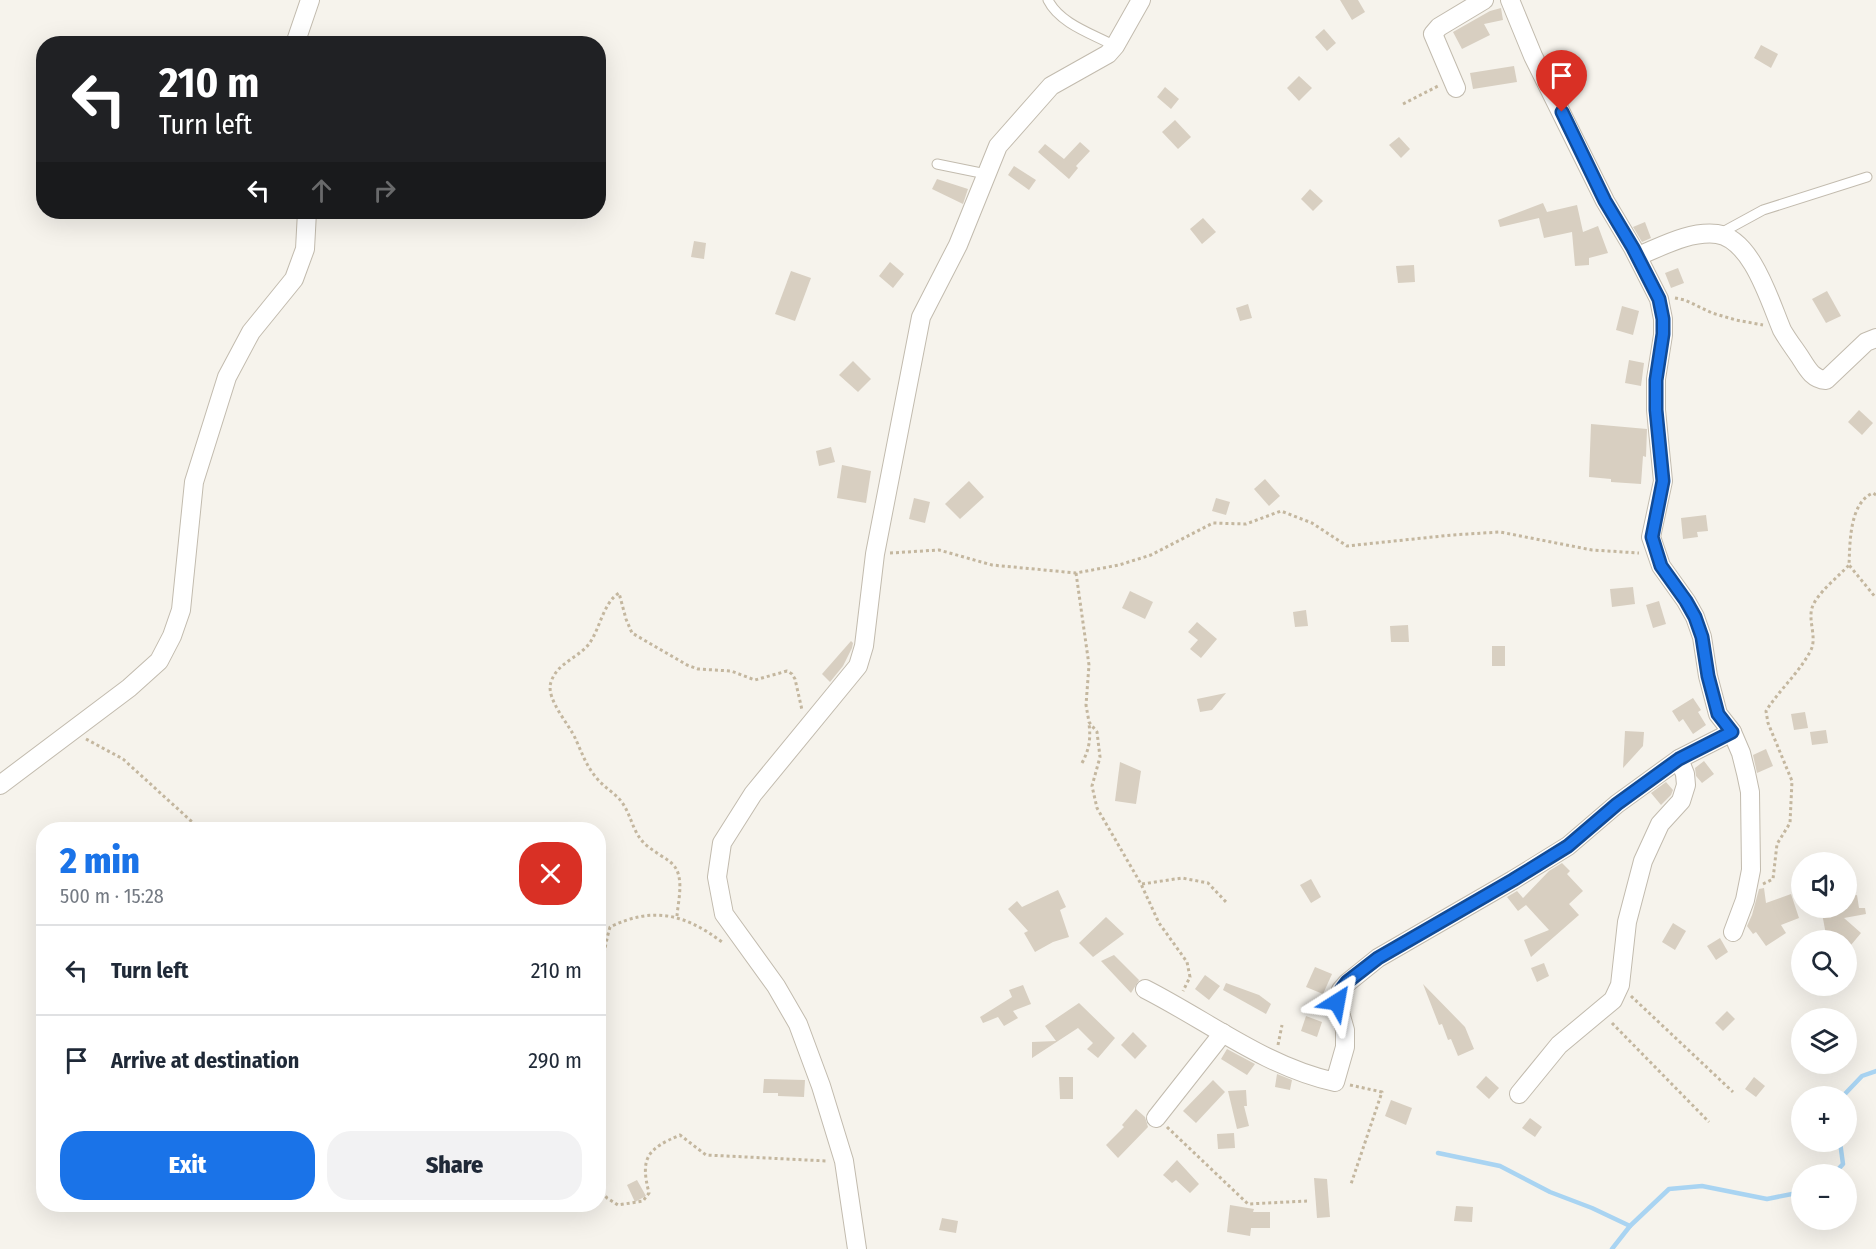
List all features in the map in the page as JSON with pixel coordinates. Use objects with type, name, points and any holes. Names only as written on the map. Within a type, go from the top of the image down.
[{"type":"street","points":[[298,36],[310,0]]},
{"type":"street","points":[[857,1249],[844,1161],[798,1024],[776,986],[724,914],[717,877],[722,843],[753,794],[858,666],[864,646],[875,554],[921,317],[958,245],[998,146],[1051,86],[1108,54],[1115,46],[1141,0]]},
{"type":"street","points":[[1453,83],[1433,34],[1439,27],[1484,0]]},
{"type":"street","points":[[1510,0],[1533,56],[1605,201],[1638,256],[1659,299],[1663,334],[1656,380],[1656,410],[1663,481],[1652,537],[1661,566],[1695,617],[1702,637],[1708,676],[1718,714],[1732,732],[1741,753],[1750,792],[1752,857],[1745,900],[1733,932]]},
{"type":"street","points":[[0,785],[129,688],[159,661],[172,636],[181,610],[194,482],[227,377],[251,332],[294,279],[305,249],[307,219]]},
{"type":"street","points":[[1638,256],[1691,235],[1719,234],[1735,243],[1756,269],[1781,326],[1811,374],[1818,379],[1826,380],[1866,342],[1876,338]]},
{"type":"street","points":[[1145,989],[1276,1062],[1312,1077],[1335,1082],[1345,1047],[1345,1030],[1337,1002],[1347,982],[1378,958],[1568,846],[1617,804],[1679,759],[1732,732]]},
{"type":"street","points":[[1519,1094],[1559,1045],[1613,1000],[1620,985],[1627,921],[1643,861],[1660,824],[1681,801],[1686,785],[1685,774],[1679,759]]},
{"type":"street","points":[[1156,1118],[1223,1033]]},
{"type":"lane","points":[[1048,0],[1053,9],[1072,24],[1115,46]]},
{"type":"lane","points":[[937,164],[986,174]]},
{"type":"lane","points":[[1719,234],[1763,210],[1867,177]]},
{"type":"path","points":[[1403,104],[1453,83]]},
{"type":"path","points":[[1659,299],[1672,297],[1737,321],[1781,326]]},
{"type":"path","points":[[1876,495],[1867,496],[1856,512],[1850,534],[1849,565],[1876,598]]},
{"type":"path","points":[[875,554],[939,550],[992,565],[1076,573],[1119,565],[1151,555],[1213,523],[1246,524],[1281,511],[1312,523],[1347,546],[1500,532],[1592,550],[1656,555]]},
{"type":"path","points":[[1748,884],[1766,884],[1773,879],[1778,844],[1790,823],[1792,781],[1768,723],[1766,711],[1777,694],[1798,672],[1812,646],[1812,608],[1849,565]]},
{"type":"path","points":[[1076,573],[1089,665],[1085,695],[1091,737],[1087,755],[1082,763]]},
{"type":"path","points":[[677,916],[679,878],[676,867],[640,839],[623,803],[607,790],[588,767],[550,693],[550,685],[555,674],[569,660],[583,651],[594,637],[609,604],[619,593],[632,633],[687,665],[698,669],[731,671],[755,680],[787,671],[792,674],[808,726]]},
{"type":"path","points":[[1089,722],[1097,732],[1100,757],[1092,786],[1097,808],[1141,884],[1159,922],[1187,962],[1190,977],[1176,1005]]},
{"type":"path","points":[[71,732],[123,759],[192,822]]},
{"type":"path","points":[[1141,884],[1182,878],[1208,883],[1227,903]]},
{"type":"path","points":[[606,941],[610,927],[626,919],[650,915],[677,916],[704,928],[731,948]]},
{"type":"path","points":[[1620,985],[1733,1092]]},
{"type":"path","points":[[1601,1012],[1709,1122]]},
{"type":"path","points":[[1335,1082],[1382,1092],[1351,1184]]},
{"type":"path","points":[[1156,1118],[1248,1204],[1307,1201]]},
{"type":"path","points":[[606,1196],[618,1205],[643,1201],[649,1193],[645,1174],[645,1162],[649,1153],[662,1143],[680,1135],[706,1155],[844,1161]]},
{"type":"building","points":[[1340,0],[1358,0],[1365,12],[1352,20]]},
{"type":"building","points":[[1501,8],[1503,20],[1484,24],[1490,35],[1462,49],[1453,32],[1490,11]]},
{"type":"building","points":[[1324,29],[1336,43],[1327,51],[1315,37]]},
{"type":"building","points":[[1761,45],[1778,54],[1771,68],[1754,58]]},
{"type":"building","points":[[1514,66],[1517,82],[1473,89],[1470,73]]},
{"type":"building","points":[[1299,76],[1312,88],[1299,101],[1287,88]]},
{"type":"building","points":[[1165,87],[1179,99],[1171,109],[1157,97]]},
{"type":"building","points":[[1175,120],[1191,137],[1178,149],[1162,132]]},
{"type":"building","points":[[1399,137],[1410,149],[1401,158],[1389,145]]},
{"type":"building","points":[[1080,142],[1090,151],[1076,166],[1078,168],[1069,179],[1038,152],[1045,144],[1064,159]]},
{"type":"building","points":[[1014,166],[1036,180],[1029,190],[1008,175]]},
{"type":"building","points":[[937,179],[968,189],[963,204],[932,189]]},
{"type":"building","points":[[1310,189],[1323,201],[1313,211],[1301,199]]},
{"type":"building","points":[[1543,203],[1547,212],[1577,205],[1583,232],[1598,226],[1608,253],[1589,258],[1589,265],[1575,266],[1572,232],[1544,238],[1539,218],[1500,227],[1498,220]]},
{"type":"building","points":[[1203,218],[1216,232],[1202,244],[1190,229]]},
{"type":"building","points":[[1645,222],[1651,238],[1642,242],[1633,227]]},
{"type":"building","points":[[694,241],[706,243],[704,259],[691,257]]},
{"type":"building","points":[[890,262],[904,274],[893,288],[879,276]]},
{"type":"building","points":[[1414,265],[1415,282],[1398,283],[1396,266]]},
{"type":"building","points":[[1678,268],[1684,283],[1671,288],[1665,273]]},
{"type":"building","points":[[791,271],[811,278],[795,321],[775,314]]},
{"type":"building","points":[[1827,291],[1841,316],[1826,323],[1812,299]]},
{"type":"building","points":[[1248,304],[1252,318],[1240,321],[1236,308]]},
{"type":"building","points":[[1622,306],[1639,311],[1633,335],[1616,330]]},
{"type":"building","points":[[1629,360],[1644,363],[1641,386],[1625,383]]},
{"type":"building","points":[[853,361],[871,379],[858,392],[839,375]]},
{"type":"building","points":[[1859,410],[1873,423],[1862,435],[1848,422]]},
{"type":"building","points":[[1591,424],[1647,429],[1646,457],[1643,456],[1641,484],[1611,482],[1611,479],[1589,477]]},
{"type":"building","points":[[831,447],[835,462],[819,466],[816,451]]},
{"type":"building","points":[[842,465],[871,471],[866,503],[837,498]]},
{"type":"building","points":[[1265,479],[1280,496],[1269,506],[1254,489]]},
{"type":"building","points":[[969,481],[984,497],[960,519],[945,504]]},
{"type":"building","points":[[914,498],[930,502],[925,523],[909,519]]},
{"type":"building","points":[[1216,498],[1230,502],[1226,515],[1212,511]]},
{"type":"building","points":[[1706,515],[1708,531],[1697,532],[1698,537],[1683,539],[1681,518]]},
{"type":"building","points":[[1633,587],[1635,604],[1612,607],[1610,589]]},
{"type":"building","points":[[1130,591],[1153,602],[1145,619],[1122,608]]},
{"type":"building","points":[[1659,601],[1666,624],[1653,628],[1646,605]]},
{"type":"building","points":[[1306,610],[1308,626],[1295,627],[1293,612]]},
{"type":"building","points":[[1197,622],[1217,639],[1201,658],[1190,649],[1198,640],[1188,632]]},
{"type":"building","points":[[1408,625],[1409,642],[1391,642],[1390,626]]},
{"type":"building","points":[[851,641],[852,648],[843,666],[830,682],[822,674]]},
{"type":"building","points":[[1492,646],[1505,646],[1505,666],[1492,666]]},
{"type":"building","points":[[1226,693],[1212,710],[1200,712],[1197,699]]},
{"type":"building","points":[[1693,698],[1701,710],[1698,712],[1706,725],[1693,734],[1683,719],[1679,722],[1672,711]]},
{"type":"building","points":[[1805,712],[1808,728],[1794,730],[1791,714]]},
{"type":"building","points":[[1826,730],[1828,743],[1812,745],[1810,732]]},
{"type":"building","points":[[1625,731],[1644,732],[1643,746],[1623,768]]},
{"type":"building","points":[[1766,749],[1773,766],[1757,773],[1753,755]]},
{"type":"building","points":[[1704,761],[1714,774],[1702,783],[1696,776],[1695,768]]},
{"type":"building","points":[[1120,762],[1141,771],[1136,804],[1115,801]]},
{"type":"building","points":[[1666,782],[1673,790],[1661,805],[1651,793]]},
{"type":"building","points":[[1562,863],[1570,871],[1567,874],[1583,891],[1569,904],[1579,915],[1531,957],[1524,940],[1549,930],[1526,905],[1518,911],[1507,897],[1517,891],[1523,898],[1549,871]]},
{"type":"building","points":[[1311,879],[1321,897],[1311,903],[1300,885]]},
{"type":"building","points":[[1764,888],[1766,903],[1791,894],[1791,918],[1799,918],[1781,925],[1786,933],[1766,946],[1756,932],[1753,934],[1747,926],[1759,889]]},
{"type":"building","points":[[1058,890],[1066,907],[1060,910],[1069,937],[1053,942],[1035,952],[1024,933],[1028,931],[1008,909],[1017,901],[1022,907]]},
{"type":"building","points":[[1857,895],[1859,908],[1865,908],[1866,914],[1857,916]]},
{"type":"building","points":[[1106,917],[1124,934],[1093,957],[1079,943]]},
{"type":"building","points":[[1823,918],[1844,918],[1861,933],[1857,938],[1857,930],[1825,930]]},
{"type":"building","points":[[1673,923],[1686,931],[1675,950],[1662,942]]},
{"type":"building","points":[[1720,938],[1728,952],[1716,960],[1707,946]]},
{"type":"building","points":[[1114,955],[1139,980],[1131,993],[1101,961]]},
{"type":"building","points":[[1544,963],[1549,976],[1537,982],[1531,968]]},
{"type":"building","points":[[1315,967],[1332,974],[1323,994],[1306,987]]},
{"type":"building","points":[[1205,975],[1220,986],[1209,1000],[1195,989]]},
{"type":"building","points":[[1226,983],[1259,995],[1271,1004],[1266,1014],[1223,990]]},
{"type":"building","points":[[1423,984],[1465,1027],[1474,1049],[1458,1056],[1442,1024],[1439,1025]]},
{"type":"building","points":[[1023,985],[1031,1004],[1013,1011],[1018,1018],[1004,1026],[998,1017],[983,1023],[980,1017],[1012,997],[1009,990]]},
{"type":"building","points":[[1079,1003],[1115,1038],[1098,1058],[1087,1049],[1093,1043],[1078,1028],[1032,1058],[1032,1042],[1056,1041],[1045,1026]]},
{"type":"building","points":[[1727,1011],[1735,1019],[1723,1031],[1715,1023]]},
{"type":"building","points":[[1306,1016],[1322,1022],[1317,1037],[1301,1031]]},
{"type":"building","points":[[1133,1032],[1147,1046],[1135,1059],[1121,1045]]},
{"type":"building","points":[[1227,1049],[1255,1064],[1247,1075],[1221,1059]]},
{"type":"building","points":[[1277,1074],[1292,1080],[1290,1090],[1275,1087]]},
{"type":"building","points":[[1486,1076],[1499,1088],[1489,1099],[1476,1087]]},
{"type":"building","points":[[1059,1077],[1073,1077],[1073,1099],[1060,1099]]},
{"type":"building","points":[[1754,1077],[1765,1086],[1756,1097],[1745,1089]]},
{"type":"building","points":[[764,1079],[805,1080],[804,1097],[763,1093]]},
{"type":"building","points":[[1213,1080],[1225,1092],[1196,1123],[1183,1111]]},
{"type":"building","points":[[1246,1090],[1247,1106],[1244,1106],[1249,1126],[1237,1129],[1228,1091]]},
{"type":"building","points":[[1391,1100],[1412,1108],[1406,1125],[1385,1116]]},
{"type":"building","points":[[1136,1109],[1145,1117],[1148,1127],[1118,1158],[1106,1145],[1124,1127],[1122,1125]]},
{"type":"building","points":[[1530,1118],[1542,1127],[1535,1137],[1522,1128]]},
{"type":"building","points":[[1234,1133],[1235,1148],[1218,1149],[1217,1134]]},
{"type":"building","points":[[1177,1160],[1199,1184],[1190,1193],[1176,1180],[1172,1183],[1163,1175]]},
{"type":"building","points":[[1314,1178],[1327,1179],[1330,1217],[1317,1218]]},
{"type":"building","points":[[637,1180],[646,1196],[635,1202],[627,1185]]},
{"type":"building","points":[[1230,1205],[1254,1209],[1253,1212],[1270,1212],[1270,1228],[1251,1228],[1250,1236],[1227,1232]]},
{"type":"building","points":[[1456,1206],[1473,1207],[1472,1222],[1454,1221]]},
{"type":"building","points":[[942,1218],[958,1221],[956,1233],[939,1230]]},
{"type":"waterway","points":[[1852,1086],[1862,1076],[1876,1071]]},
{"type":"waterway","points":[[1841,1152],[1843,1164]]},
{"type":"waterway","points":[[1438,1153],[1500,1166],[1550,1192],[1630,1226]]},
{"type":"waterway","points":[[1612,1249],[1630,1226],[1669,1189],[1702,1186],[1767,1199],[1791,1194]]},
{"type":"route","points":[[1337,1002],[1347,982],[1378,958],[1568,846],[1617,804],[1679,759],[1732,732],[1723,722],[1714,704],[1702,637],[1695,617],[1661,566],[1652,537],[1663,481],[1656,410],[1656,380],[1663,334],[1659,299],[1633,248],[1605,201],[1562,112]]}]
